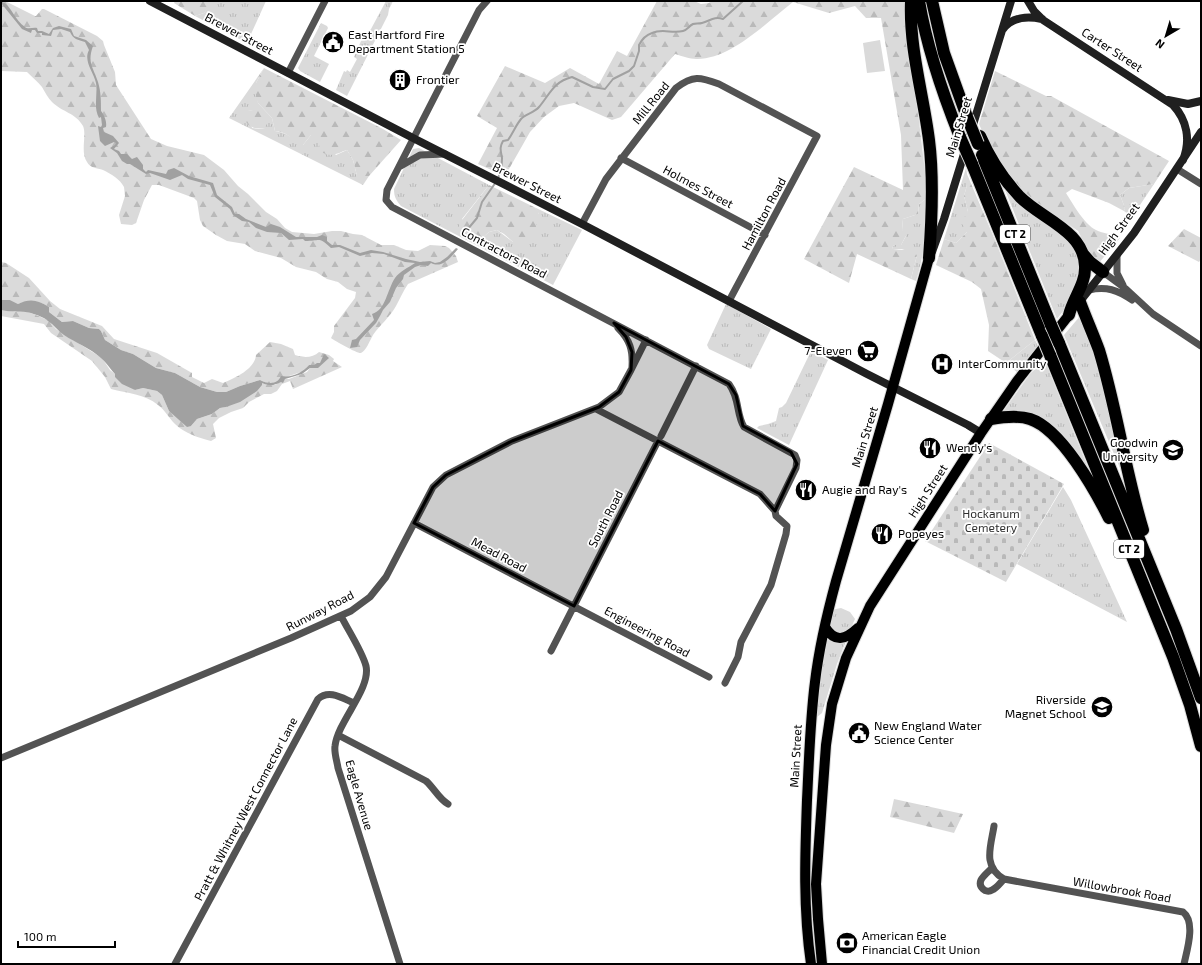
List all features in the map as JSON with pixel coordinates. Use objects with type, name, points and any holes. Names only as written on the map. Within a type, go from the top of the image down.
[{"type":"highway","points":[[911,1],[914,51],[927,125],[931,162],[932,200],[929,258]]},
{"type":"highway","name":"CT 2","points":[[919,1],[925,34],[934,67],[960,137],[1178,669],[1201,746]]},
{"type":"highway","name":"CT 2","points":[[932,1],[942,48],[966,112],[979,140],[1059,343],[1183,646],[1201,698]]},
{"type":"highway","points":[[979,140],[995,165],[1016,192],[1029,205],[1070,234],[1078,243],[1083,254],[1085,264],[1084,276],[1069,315]]},
{"type":"highway","points":[[1083,254],[1090,262],[1103,272]]},
{"type":"highway","points":[[1080,302],[1095,338],[1102,363],[1135,502],[1150,553],[1155,578]]},
{"type":"highway","points":[[991,419],[1010,417],[1028,419],[1038,423],[1052,434],[1070,455],[1090,484],[1121,541],[1133,558]]},
{"type":"main road","name":"Brewer Street","points":[[150,1],[582,224],[873,378],[981,433]]},
{"type":"main road","name":"Main Street","points":[[811,964],[805,897],[805,851],[811,726],[816,676],[824,627],[929,258],[943,223],[1011,1]]},
{"type":"main road","name":"Carter Street","points":[[1028,1],[1034,11],[1043,20],[1168,100],[1178,111],[1186,127],[1188,143],[1184,160]]},
{"type":"main road","name":"Carter Street","points":[[1002,32],[1008,24],[1020,18],[1043,20]]},
{"type":"main road","name":"Carter Street","points":[[1168,100],[1185,104],[1201,101]]},
{"type":"main road","name":"High Street","points":[[827,729],[832,700],[839,676],[870,606],[892,570],[981,433],[1023,374],[1144,218],[1184,160],[1201,132]]},
{"type":"main road","points":[[824,627],[832,636],[840,638],[848,636],[859,628]]},
{"type":"main road","points":[[811,726],[827,729],[817,858],[818,928],[822,964]]},
{"type":"main road","points":[[805,897],[817,896]]},
{"type":"street","points":[[288,73],[325,1]]},
{"type":"street","name":"Contractors Road","points":[[487,1],[479,10],[413,138],[386,194],[387,201],[392,207],[729,384],[736,395],[741,420],[744,427],[795,455],[798,460],[796,468],[775,511]]},
{"type":"street","name":"Mill Road","points":[[582,224],[606,179],[621,158],[676,88],[686,81],[696,77],[707,79],[719,84],[817,136]]},
{"type":"street","name":"Hamilton Road","points":[[729,302],[817,136]]},
{"type":"street","points":[[399,167],[420,155],[445,154]]},
{"type":"street","name":"Holmes Street","points":[[621,158],[765,235]]},
{"type":"street","points":[[1178,169],[1201,184]]},
{"type":"street","points":[[1116,256],[1118,273],[1122,284],[1139,302],[1157,317]]},
{"type":"street","points":[[1103,272],[1126,289]]},
{"type":"street","points":[[1089,290],[1101,288],[1117,290],[1201,346]]},
{"type":"street","points":[[614,323],[626,337],[630,345],[632,352],[631,370]]},
{"type":"street","name":"Runway Road","points":[[1,758],[341,616],[370,597],[386,576],[433,487],[446,475],[512,441],[596,409],[618,392],[646,340]]},
{"type":"street","name":"South Road","points":[[551,651],[696,366]]},
{"type":"street","points":[[596,409],[659,438],[760,494],[775,511],[776,516],[787,526],[780,559],[772,585],[741,642],[738,657],[725,683]]},
{"type":"street","name":"Mead Road","points":[[414,522],[574,606]]},
{"type":"street","name":"Engineering Road","points":[[574,606],[709,677]]},
{"type":"street","name":"Eagle Avenue","points":[[341,616],[366,666],[366,679],[338,735],[335,751],[338,768],[400,964]]},
{"type":"street","name":"Pratt & Whitney West Connector Lane","points":[[175,964],[318,699],[326,694],[334,694],[354,703]]},
{"type":"street","points":[[338,735],[426,781],[433,787],[444,802],[448,804]]},
{"type":"street","points":[[992,868],[981,881],[981,886],[987,891],[991,891],[1004,879],[992,868],[989,859],[994,826]]},
{"type":"street","name":"Willowbrook Road","points":[[1004,879],[1183,912],[1188,916],[1190,926],[1184,964]]},
{"type":"highlighted area","points":[[614,323],[729,384],[736,395],[743,426],[791,452],[797,464],[775,511],[760,494],[658,441],[574,606],[414,523],[433,487],[446,475],[512,441],[599,407],[619,392],[631,370],[632,352],[626,337]]},
{"type":"green space","points":[[1,1],[5,1],[35,16],[42,9],[44,9],[97,36],[103,41],[115,72],[116,85],[151,139],[167,146],[204,155],[224,170],[238,186],[266,212],[292,232],[314,234],[341,231],[362,235],[381,245],[394,245],[406,250],[418,251],[430,245],[445,246],[449,248],[456,256],[458,262],[408,284],[394,310],[373,335],[363,352],[359,353],[331,338],[334,332],[334,326],[355,298],[356,292],[347,289],[338,282],[327,279],[316,272],[296,267],[281,258],[255,251],[245,244],[227,241],[216,235],[203,226],[200,220],[197,201],[194,198],[159,185],[152,185],[144,200],[136,223],[132,225],[121,224],[119,215],[125,196],[124,187],[118,179],[112,175],[88,164],[84,153],[84,130],[77,118],[52,102],[37,81],[27,72],[1,71]]},
{"type":"green space","points":[[175,1],[213,2],[204,13],[195,16],[174,3]]},
{"type":"green space","points":[[212,1],[266,1],[247,43],[195,16],[204,13]]},
{"type":"green space","points":[[386,1],[393,1],[388,15],[347,96],[336,90],[344,71],[346,72],[347,70],[350,72],[357,59],[354,57],[361,41],[371,29]]},
{"type":"green space","points":[[657,1],[694,1],[701,4],[712,1],[904,1],[905,27],[919,121],[928,197],[919,204],[918,214],[903,219],[902,230],[908,232],[901,245],[894,245],[892,248],[894,250],[909,250],[917,255],[911,279],[857,254],[849,283],[804,259],[854,167],[903,190],[901,135],[881,18],[866,18],[855,6],[829,13],[793,2],[748,38],[735,47],[722,53],[709,58],[696,59],[675,54],[621,117],[612,120],[574,103],[559,106],[544,117],[530,132],[505,176],[478,164],[497,128],[477,116],[505,66],[545,83],[570,68],[599,84],[617,51],[627,56]]},
{"type":"green space","points":[[321,23],[328,28],[314,56],[329,64],[320,82],[300,71],[298,68]]},
{"type":"green space","points":[[880,40],[885,71],[867,73],[863,43]]},
{"type":"green space","points":[[264,68],[256,83],[258,103],[272,118],[275,131],[286,134],[303,145],[311,135],[318,135],[336,155],[347,150],[353,160],[357,176],[369,176],[363,185],[229,118]],"holes":[[[248,110],[253,111],[265,128],[252,128]]]},
{"type":"green space","points":[[264,68],[383,129],[401,140],[369,176],[357,176],[353,160],[347,150],[332,155],[321,152],[317,138],[318,135],[311,135],[303,145],[298,146],[293,140],[282,132],[275,131],[272,118],[258,103],[256,97],[256,83]]},
{"type":"green space","points":[[995,71],[1046,96],[1051,96],[1169,161],[1154,184],[1129,188],[1120,195],[1125,208],[1124,211],[1109,203],[1072,189],[1066,193],[1087,223],[1099,231],[1120,238],[1098,264],[1090,254],[1078,231],[1036,202],[1010,180],[982,131],[979,124]]},
{"type":"green space","points":[[248,110],[258,110],[263,112],[267,120],[265,128],[254,128],[246,122],[242,115]]},
{"type":"green space","points":[[419,148],[489,185],[462,219],[481,239],[489,232],[497,230],[513,242],[539,213],[534,207],[582,230],[553,285],[401,206],[394,194],[394,189],[413,149]]},
{"type":"green space","points":[[966,168],[967,185],[964,196],[968,212],[967,232],[956,243],[944,239]]},
{"type":"green space","points":[[967,174],[1035,340],[1006,363],[988,351],[989,325],[981,289],[972,282],[936,265],[944,239],[956,243],[967,232],[961,222],[968,212],[964,196],[967,185]]},
{"type":"green space","points":[[1001,180],[1063,234],[1077,251],[1080,272],[1067,306],[1057,319]]},
{"type":"green space","points":[[1154,184],[1132,217],[1124,211],[1125,208],[1120,195],[1129,188]]},
{"type":"green space","points":[[489,185],[534,207],[539,212],[535,230],[523,242],[513,242],[497,230],[489,232],[481,239],[463,236],[459,231],[459,224]]},
{"type":"green space","points":[[928,197],[923,250],[916,281],[911,279],[917,255],[902,249],[893,250],[892,248],[894,245],[901,245],[906,236],[902,230],[903,219],[918,214],[919,204]]},
{"type":"green space","points":[[1184,229],[1201,238],[1201,259],[1199,262],[1168,246]]},
{"type":"green space","points":[[1,262],[6,263],[29,278],[50,301],[60,309],[102,326],[114,339],[157,353],[192,373],[192,377],[204,383],[212,379],[223,383],[238,376],[252,365],[256,355],[270,342],[281,344],[293,349],[295,355],[298,356],[311,356],[319,352],[329,355],[334,359],[333,361],[342,367],[293,389],[290,381],[282,384],[277,391],[271,394],[264,394],[249,402],[243,408],[219,418],[213,424],[216,438],[211,441],[187,433],[173,422],[163,409],[153,401],[136,394],[111,389],[105,377],[92,361],[51,333],[44,324],[1,316],[1,310],[15,312],[20,310],[48,320],[56,329],[102,358],[110,370],[135,390],[143,388],[157,391],[162,395],[169,411],[191,426],[197,419],[212,414],[220,408],[226,407],[262,383],[275,385],[285,379],[289,379],[307,372],[310,368],[320,363],[309,365],[304,371],[273,383],[267,383],[260,380],[226,392],[217,392],[200,387],[175,373],[156,368],[133,354],[121,350],[105,340],[99,329],[89,328],[73,321],[62,322],[49,312],[49,307],[41,303],[26,301],[18,304],[10,300],[1,300]]},
{"type":"green space","points":[[726,304],[771,329],[751,369],[709,349],[707,345]]},
{"type":"green space","points":[[1081,315],[1100,360],[1122,473],[1064,335]]},
{"type":"green space","points":[[1035,340],[1038,346],[1018,373],[1006,363]]},
{"type":"green space","points":[[811,351],[828,360],[789,445],[757,428],[776,421],[779,408],[786,403]]},
{"type":"green space","points":[[1043,361],[1045,361],[1093,480],[1054,430],[1002,413],[1030,374]]},
{"type":"green space","name":"Hockanum Cemetery","points":[[989,443],[1064,484],[1006,582],[925,541]]},
{"type":"green space","points":[[1063,487],[1071,500],[1127,622],[1017,564]]},
{"type":"green space","points":[[841,608],[850,612],[855,619],[850,630],[844,634],[836,633],[830,625],[831,610]]},
{"type":"green space","points":[[827,640],[846,641],[837,664],[822,713],[817,717],[819,681]]},
{"type":"green space","points":[[894,799],[963,814],[954,833],[890,817]]},
{"type":"shaded area","points":[[1,1],[8,6],[26,28],[37,28],[38,31],[49,34],[53,28],[59,26],[71,29],[74,36],[86,40],[93,46],[91,61],[101,96],[101,111],[106,123],[106,127],[103,128],[104,132],[113,136],[119,143],[114,149],[119,151],[121,154],[127,154],[132,159],[137,157],[146,172],[148,170],[166,174],[168,170],[174,168],[189,176],[213,183],[217,195],[232,207],[235,214],[239,214],[246,219],[266,227],[271,224],[280,227],[296,237],[317,237],[322,235],[327,237],[327,241],[332,245],[340,245],[360,253],[371,250],[420,262],[430,261],[435,263],[440,262],[447,257],[456,248],[458,249],[443,263],[435,264],[431,263],[428,266],[421,265],[415,267],[404,275],[390,302],[383,310],[376,323],[360,340],[357,347],[350,348],[352,340],[356,339],[374,320],[372,314],[377,312],[383,304],[395,278],[402,271],[415,263],[405,262],[384,254],[372,253],[360,256],[339,247],[331,248],[319,240],[289,240],[281,233],[267,232],[256,228],[249,222],[242,221],[233,215],[230,209],[215,197],[210,185],[188,179],[182,175],[170,180],[150,173],[146,174],[122,161],[117,153],[110,148],[116,143],[114,142],[105,146],[100,141],[98,126],[101,127],[102,125],[101,117],[99,118],[96,109],[96,83],[88,63],[87,54],[89,50],[85,42],[74,38],[70,32],[61,29],[53,30],[51,36],[42,35],[42,33],[37,33],[35,30],[32,30],[31,33],[22,29]]},
{"type":"shaded area","points":[[1,300],[10,300],[18,304],[30,300],[41,303],[49,307],[49,312],[62,322],[73,321],[89,328],[99,329],[105,340],[121,350],[133,354],[156,368],[175,373],[200,387],[217,392],[226,392],[260,380],[272,383],[277,381],[281,376],[293,376],[300,373],[309,365],[320,363],[324,354],[329,358],[318,368],[310,368],[302,374],[285,379],[283,383],[281,382],[267,385],[262,383],[257,391],[240,402],[220,408],[212,414],[197,419],[191,426],[187,427],[169,411],[162,395],[157,391],[143,388],[135,390],[122,384],[115,377],[115,374],[105,362],[92,351],[64,335],[42,317],[27,312],[1,310]]},
{"type":"waterway","points":[[498,178],[502,166],[501,148],[503,141],[508,140],[521,119],[537,109],[552,89],[560,82],[572,77],[593,87],[605,89],[613,79],[629,71],[634,66],[639,51],[639,45],[648,35],[660,31],[683,31],[694,24],[702,23],[715,18],[723,19],[743,1]]},
{"type":"waterway","points":[[467,230],[477,218],[482,202],[496,182]]},
{"type":"place","name":"East Hartford Fire Department Station 5","points":[[333,42]]},
{"type":"place","name":"Frontier","points":[[400,80]]},
{"type":"place","name":"7-Eleven","points":[[868,351]]},
{"type":"place","name":"InterCommunity","points":[[942,364]]},
{"type":"place","name":"Wendy's","points":[[930,448]]},
{"type":"place","name":"Goodwin University","points":[[1173,450]]},
{"type":"place","name":"Augie and Ray's","points":[[806,490]]},
{"type":"place","name":"Popeyes","points":[[882,534]]},
{"type":"place","name":"Riverside Magnet School","points":[[1102,707]]},
{"type":"place","name":"New England Water Science Center","points":[[859,733]]},
{"type":"place","name":"American Eagle Financial Credit Union","points":[[847,943]]}]
